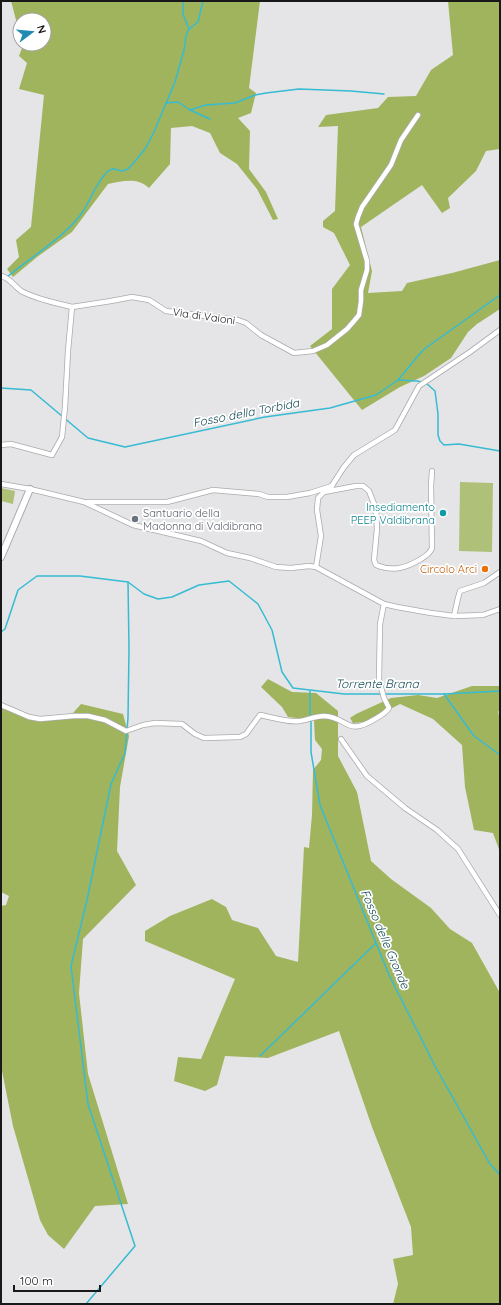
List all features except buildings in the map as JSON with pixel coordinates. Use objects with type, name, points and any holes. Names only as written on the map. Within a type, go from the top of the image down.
[{"type":"street","name":"Via di Vaioni","points":[[1,276],[6,277],[22,292],[38,299],[72,307],[132,297],[149,300],[166,311],[238,320],[261,335],[294,353],[312,351],[328,345],[347,329],[359,315],[361,290],[367,270],[356,224],[358,217],[362,207],[391,165],[401,140],[418,115]]},
{"type":"street","points":[[1,445],[11,444],[52,455],[62,437],[66,407],[68,351],[72,307]]},
{"type":"street","points":[[316,567],[321,536],[318,519],[318,502],[321,494],[330,488],[354,456],[395,430],[420,386],[500,330]]},
{"type":"street","points":[[84,502],[167,502],[213,490],[259,494],[268,497],[286,497],[330,488],[360,485],[369,491],[376,509],[378,523],[374,563],[384,568],[401,568],[415,562],[428,554],[431,550],[432,471]]},
{"type":"street","points":[[1,484],[30,489],[84,502],[133,525],[201,541],[226,553],[250,558],[276,567],[316,567],[384,604],[454,616],[483,615],[500,609]]},
{"type":"street","points":[[1,557],[30,489]]},
{"type":"street","points":[[454,616],[460,591],[484,583],[500,572]]},
{"type":"street","points":[[1,705],[28,717],[40,719],[88,716],[111,722],[126,731],[132,728],[155,723],[182,724],[195,734],[204,738],[240,737],[246,734],[260,715],[299,721],[319,716],[328,716],[348,726],[362,726],[382,715],[389,708],[384,698],[379,680],[380,624],[384,604]]},
{"type":"street","points":[[341,739],[367,776],[405,808],[437,830],[458,849],[500,915]]},
{"type":"green space","points":[[11,1],[260,1],[249,88],[256,93],[251,113],[238,118],[250,131],[249,169],[266,192],[278,219],[273,220],[257,189],[237,164],[220,153],[210,133],[192,126],[171,128],[170,164],[149,188],[140,182],[135,181],[124,181],[108,184],[72,232],[37,257],[13,277],[7,269],[19,257],[16,240],[31,227],[44,95],[19,89],[27,63],[19,56],[20,52],[52,52],[52,12],[14,12]]},
{"type":"green space","points":[[448,1],[500,1],[500,149],[486,151],[476,171],[448,198],[450,208],[442,213],[422,185],[361,227],[372,271],[368,293],[402,291],[407,283],[500,260],[500,309],[477,324],[468,332],[451,358],[424,376],[400,387],[362,410],[310,346],[332,329],[332,289],[350,265],[334,233],[323,227],[323,221],[335,211],[338,126],[318,127],[326,115],[378,108],[388,97],[416,96],[431,70],[453,55]]},
{"type":"green space","points":[[460,482],[493,483],[492,552],[459,551]]},
{"type":"green space","points":[[1,488],[15,491],[13,504],[1,501]]},
{"type":"green space","points":[[268,679],[292,692],[316,693],[338,711],[338,756],[357,792],[371,861],[391,879],[431,908],[450,929],[472,943],[500,993],[500,1304],[393,1304],[398,1284],[393,1259],[413,1255],[411,1227],[372,1127],[339,1031],[268,1058],[225,1056],[217,1085],[205,1091],[174,1081],[178,1057],[201,1059],[235,979],[145,941],[145,931],[170,916],[212,899],[226,907],[232,920],[258,928],[276,956],[298,962],[304,847],[309,848],[312,815],[313,770],[321,760],[322,749],[315,740],[314,720],[288,717],[282,707],[261,687]]},
{"type":"green space","points":[[472,686],[500,686],[500,712],[498,711],[500,720],[500,852],[493,833],[474,830],[465,787],[462,745],[433,719],[400,704],[365,722],[353,723],[350,718],[391,698],[418,695],[437,698]]},
{"type":"green space","points":[[81,704],[123,714],[129,736],[120,787],[117,851],[136,885],[83,939],[79,993],[88,1074],[128,1204],[95,1206],[64,1249],[48,1235],[40,1220],[13,1126],[1,1066],[1,906],[6,905],[9,896],[1,892],[1,708],[38,721],[65,719]]},
{"type":"waterway","points":[[7,277],[48,246],[77,220],[97,186],[109,170],[113,169],[122,171],[128,169],[145,149],[154,132],[175,82],[184,50],[186,36],[189,29],[183,14],[183,1]]},
{"type":"waterway","points":[[189,29],[198,22],[203,1]]},
{"type":"waterway","points":[[190,110],[206,105],[235,103],[255,95],[299,89],[384,94]]},
{"type":"waterway","points":[[166,103],[178,102],[190,110],[210,119]]},
{"type":"waterway","name":"Fosso della Torbida","points":[[1,388],[31,390],[88,438],[125,447],[265,417],[330,408],[376,395],[398,380],[423,350],[500,295]]},
{"type":"waterway","points":[[398,380],[422,382]]},
{"type":"waterway","points":[[426,383],[435,391],[438,414],[438,435],[440,441],[444,445],[459,444],[500,451]]},
{"type":"waterway","name":"Torrente Brana","points":[[1,632],[5,629],[18,590],[37,576],[80,576],[128,582],[144,594],[158,599],[172,597],[199,585],[229,581],[258,604],[272,630],[282,672],[293,688],[344,694],[444,694],[500,691]]},
{"type":"waterway","points":[[86,1304],[135,1246],[88,1104],[71,966],[87,900],[111,784],[125,753],[128,718],[128,582]]},
{"type":"waterway","name":"Fosso delle Gronde","points":[[310,691],[310,717]]},
{"type":"waterway","points":[[444,694],[474,736],[500,755]]},
{"type":"waterway","name":"Fosso delle Gronde","points":[[311,720],[311,752],[320,805],[389,975],[435,1066],[490,1164],[500,1175]]},
{"type":"waterway","points":[[260,1056],[376,943]]},
{"type":"place","name":"Insediamento PEEP Valdibrana","points":[[443,513]]},
{"type":"place","name":"Santuario della Madonna di Valdibrana","points":[[135,519]]},
{"type":"place","name":"Circolo Arci","points":[[485,569]]}]
